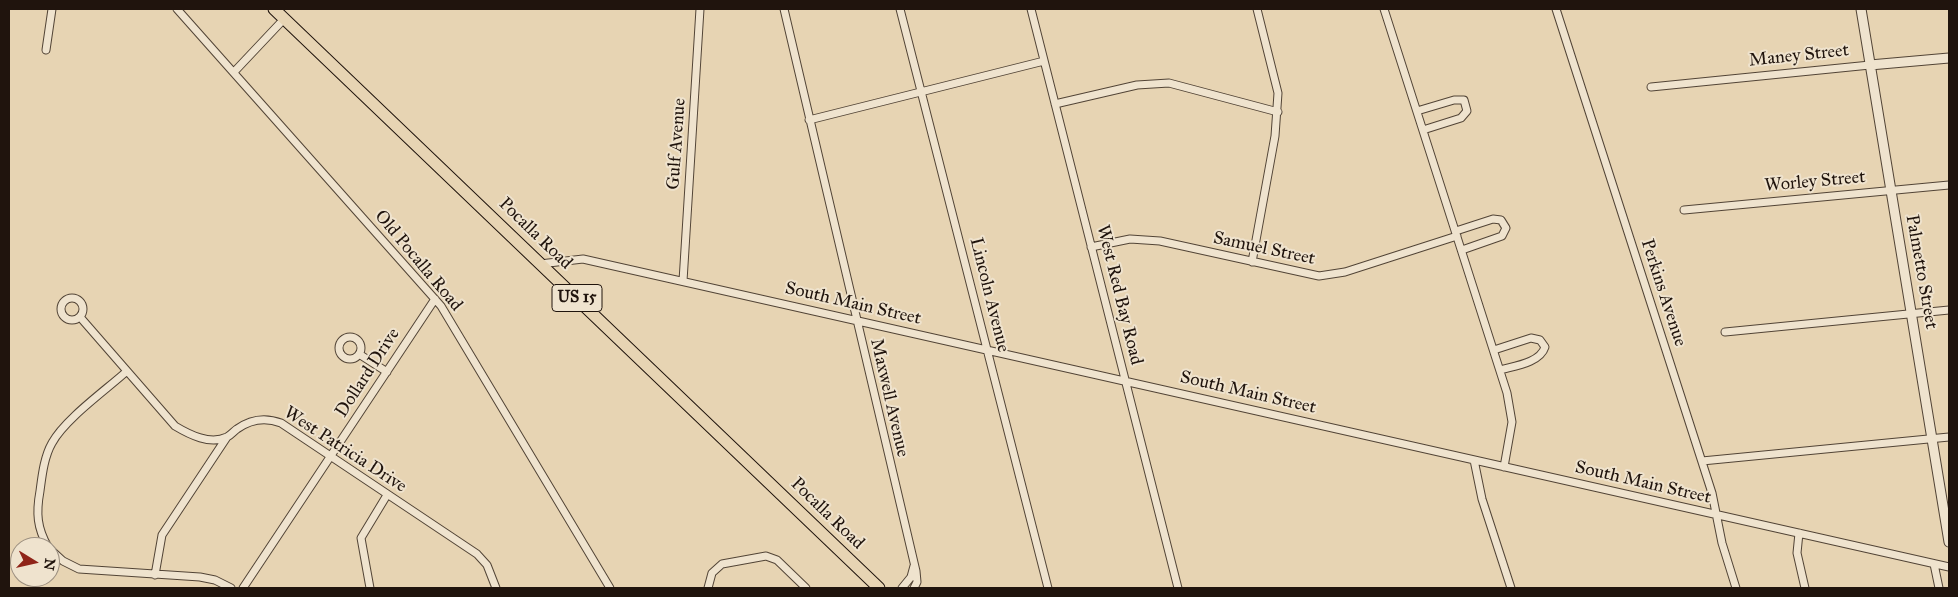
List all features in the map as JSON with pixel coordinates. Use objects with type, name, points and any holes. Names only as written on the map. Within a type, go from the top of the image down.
[{"type":"main road","name":"Pocalla Road","points":[[274,9],[463,187],[540,264],[879,588]]},
{"type":"street","points":[[46,50],[52,9]]},
{"type":"street","name":"Old Pocalla Road","points":[[177,9],[435,299],[610,588]]},
{"type":"street","name":"Gulf Avenue","points":[[683,281],[700,9]]},
{"type":"street","name":"Maxwell Avenue","points":[[784,9],[917,577],[914,588]]},
{"type":"street","name":"Lincoln Avenue","points":[[900,9],[1048,588]]},
{"type":"street","name":"West Red Bay Road","points":[[1031,9],[1178,588]]},
{"type":"street","points":[[1252,262],[1278,112],[1277,85],[1257,9]]},
{"type":"street","points":[[1384,9],[1507,393],[1512,422],[1504,467]]},
{"type":"street","name":"Perkins Avenue","points":[[1556,9],[1712,493],[1722,543],[1736,588]]},
{"type":"street","name":"Palmetto Street","points":[[1861,9],[1949,542]]},
{"type":"street","points":[[234,72],[284,20]]},
{"type":"street","name":"Maney Street","points":[[1652,87],[1949,58]]},
{"type":"street","points":[[809,120],[1044,61]]},
{"type":"street","points":[[1055,104],[1137,85],[1169,83],[1278,112]]},
{"type":"street","points":[[1417,112],[1454,100],[1464,100],[1466,103],[1467,111],[1461,118],[1423,130]]},
{"type":"street","name":"Worley Street","points":[[1684,210],[1949,185]]},
{"type":"street","name":"Samuel Street","points":[[1091,246],[1139,238],[1319,276],[1331,276],[1456,234],[1493,219],[1500,220],[1506,228],[1502,236],[1462,250]]},
{"type":"street","name":"South Main Street","points":[[540,264],[583,259],[1949,567]]},
{"type":"street","name":"Dollard Drive","points":[[243,588],[435,299]]},
{"type":"street","points":[[1725,332],[1949,310]]},
{"type":"street","name":"West Patricia Drive","points":[[80,317],[175,426],[188,434],[205,439],[227,437],[254,420],[272,420],[281,423],[330,458],[477,554],[487,565],[496,588]]},
{"type":"street","points":[[1494,350],[1530,338],[1540,340],[1545,348],[1543,353],[1536,359],[1500,370]]},
{"type":"street","points":[[359,354],[387,372]]},
{"type":"street","points":[[44,537],[37,519],[47,454],[59,432],[127,371]]},
{"type":"street","points":[[155,574],[158,545],[168,523],[227,437]]},
{"type":"street","points":[[1702,461],[1949,437]]},
{"type":"street","points":[[1474,460],[1482,499],[1511,588]]},
{"type":"street","points":[[370,588],[360,538],[387,495]]},
{"type":"street","points":[[1799,533],[1797,553],[1805,588]]},
{"type":"street","points":[[708,588],[712,573],[722,564],[766,556],[777,560],[806,588]]},
{"type":"street","points":[[60,559],[80,569],[207,578],[231,588]]},
{"type":"street","points":[[1934,564],[1939,588]]},
{"type":"street","points":[[902,588],[911,577],[914,565]]},
{"type":"street","points":[[917,577],[920,588]]}]
